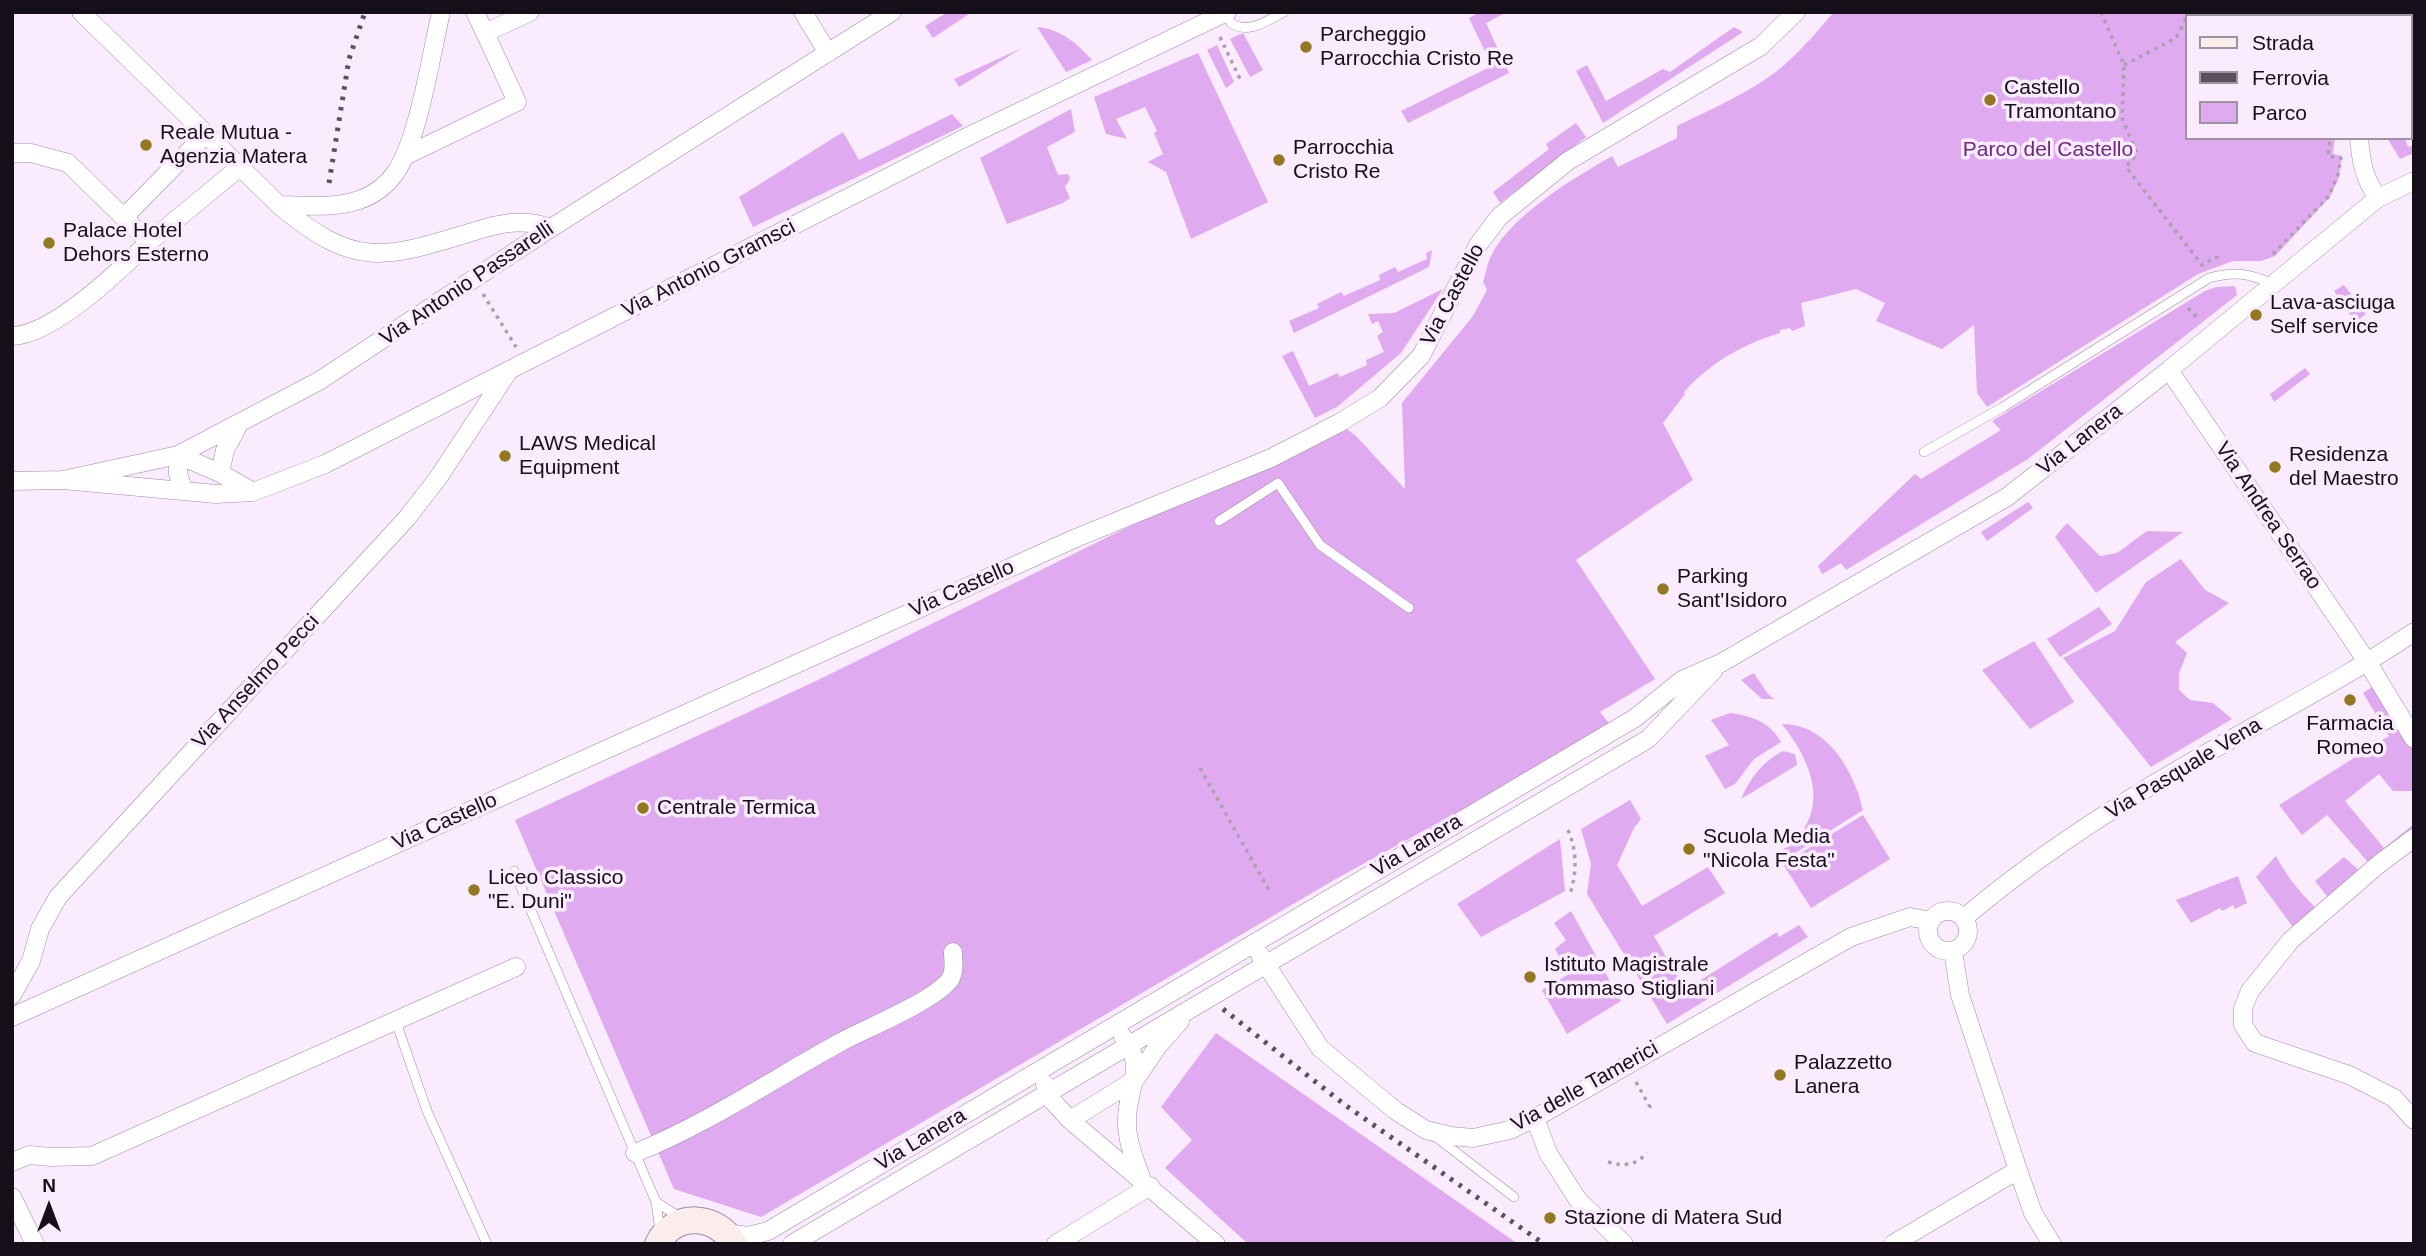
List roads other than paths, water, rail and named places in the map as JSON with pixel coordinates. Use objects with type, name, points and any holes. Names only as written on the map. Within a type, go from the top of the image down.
[{"type":"main road","points":[[659,1242],[667,1231],[686,1220],[708,1221],[730,1238]]},
{"type":"street","points":[[81,12],[279,205],[310,231],[358,252],[374,254],[411,251],[501,223],[533,222],[551,228]]},
{"type":"street","points":[[279,205],[339,205],[360,200],[383,188],[405,156],[415,126],[441,12]]},
{"type":"street","points":[[405,156],[517,102],[475,12]]},
{"type":"street","points":[[485,33],[530,12]]},
{"type":"street","points":[[803,12],[828,53]]},
{"type":"street","name":"Via Antonio Passarelli","points":[[12,481],[63,480],[178,455],[240,424],[320,381],[551,228],[892,12]]},
{"type":"street","name":"Via Antonio Gramsci","points":[[63,480],[216,494],[253,492],[278,484],[325,464],[973,134],[1226,12]]},
{"type":"street","name":"Via Castello","points":[[12,1017],[1076,538],[1271,458],[1339,424],[1380,398],[1421,356],[1478,245],[1499,216],[1568,160],[1762,46],[1796,12]]},
{"type":"street","points":[[124,217],[206,134]]},
{"type":"street","points":[[2359,140],[2362,166],[2369,185],[2378,198]]},
{"type":"street","points":[[12,153],[32,153],[68,163],[149,242]]},
{"type":"street","points":[[12,336],[23,336],[56,321],[240,167]]},
{"type":"street","name":"Via Lanera","points":[[730,1238],[768,1231],[1634,718],[1682,680],[1721,663],[2007,497],[2169,370],[2378,198],[2414,181]]},
{"type":"street","name":"Via Andrea Serrao","points":[[2169,370],[2368,663],[2414,739]]},
{"type":"street","name":"Via Anselmo Pecci","points":[[12,995],[31,961],[40,929],[58,897],[407,518],[438,478],[508,371]]},
{"type":"street","points":[[220,473],[225,450],[240,424]]},
{"type":"street","points":[[184,491],[178,474],[178,455],[220,473],[253,492]]},
{"type":"street","name":"Via Pasquale Vena","points":[[1964,918],[1993,893],[2087,827],[2186,765],[2368,663],[2414,632]]},
{"type":"street","name":"Via Lanera","points":[[792,1244],[1648,739],[1721,663]]},
{"type":"street","points":[[2414,838],[2379,864],[2291,940],[2250,991],[2243,1008],[2243,1025],[2255,1043],[2348,1075],[2394,1098],[2414,1120]]},
{"type":"street","points":[[1946,911],[1964,918],[1969,931],[1964,944],[1953,951],[1939,950],[1934,946],[1928,934],[1935,916],[1946,911]]},
{"type":"street","name":"Via delle Tamerici","points":[[1253,943],[1320,1048],[1396,1111],[1426,1130],[1473,1138],[1510,1130],[1535,1118],[1851,937],[1910,917],[1931,921]]},
{"type":"street","points":[[1953,951],[1960,995],[2018,1170],[2033,1213],[2052,1244]]},
{"type":"street","points":[[635,1153],[671,1139],[840,1042],[936,993],[950,980],[954,970],[953,952]]},
{"type":"street","points":[[12,1162],[29,1155],[92,1156],[516,967]]},
{"type":"street","name":"Via Lanera","points":[[1070,1120],[1135,1080],[1158,1046],[1190,1009]]},
{"type":"street","points":[[1110,1028],[1129,1044],[1136,1068],[1127,1117],[1130,1148],[1146,1183]]},
{"type":"street","points":[[1045,1066],[1047,1095],[1070,1120],[1216,1244]]},
{"type":"street","points":[[1535,1118],[1548,1153],[1578,1200],[1624,1244]]},
{"type":"street","points":[[1893,1244],[2018,1170]]},
{"type":"street","points":[[1056,1244],[1146,1183]]},
{"type":"street","points":[[12,1197],[35,1244]]},
{"type":"lane","points":[[1226,12],[1231,23],[1243,28],[1252,27],[1284,12]]},
{"type":"lane","points":[[1924,452],[2003,407],[2209,278],[2226,273],[2251,274],[2274,285]]},
{"type":"lane","points":[[1219,521],[1278,484],[1321,545],[1409,608]]},
{"type":"lane","points":[[514,871],[656,1202],[660,1222],[659,1242]]},
{"type":"lane","points":[[396,1022],[427,1111],[487,1244]]},
{"type":"lane","points":[[1426,1130],[1514,1197]]},
{"type":"lane","points":[[656,1202],[671,1214],[686,1220]]},
{"type":"railway","points":[[329,183],[349,59],[365,12]]},
{"type":"railway","points":[[1223,1009],[1345,1105],[1544,1244]]},
{"type":"place","name":"Parcheggio Parrocchia Cristo Re","points":[[1306,47]]},
{"type":"place","name":"Castello Tramontano","points":[[1990,100]]},
{"type":"place","name":"Reale Mutua - Agenzia Matera","points":[[146,145]]},
{"type":"place","name":"Parrocchia Cristo Re","points":[[1279,160]]},
{"type":"place","name":"Palace Hotel Dehors Esterno","points":[[49,243]]},
{"type":"place","name":"Lava-asciuga Self service","points":[[2256,315]]},
{"type":"place","name":"LAWS Medical Equipment","points":[[505,456]]},
{"type":"place","name":"Residenza del Maestro","points":[[2275,467]]},
{"type":"place","name":"Parking Sant'Isidoro","points":[[1663,589]]},
{"type":"place","name":"Farmacia Romeo","points":[[2350,700]]},
{"type":"place","name":"Centrale Termica","points":[[643,808]]},
{"type":"place","name":"Scuola Media \"Nicola Festa\"","points":[[1689,849]]},
{"type":"place","name":"Liceo Classico \"E. Duni\"","points":[[474,890]]},
{"type":"place","name":"Istituto Magistrale Tommaso Stigliani","points":[[1530,977]]},
{"type":"place","name":"Palazzetto Lanera","points":[[1780,1075]]},
{"type":"place","name":"Stazione di Matera Sud","points":[[1550,1218]]},
{"type":"park label","name":"Parco del Castello","points":[[2048,150]]}]
